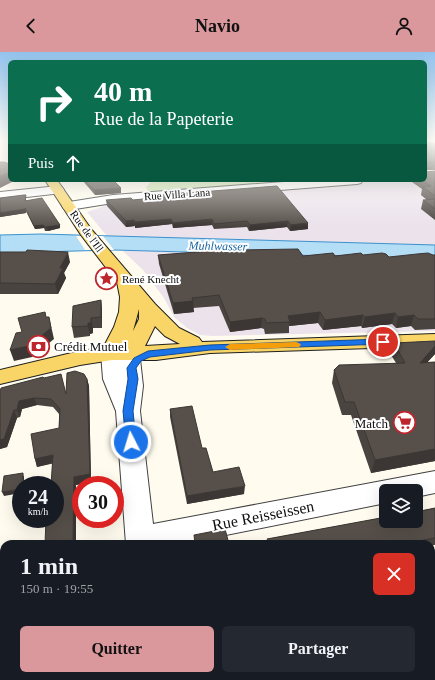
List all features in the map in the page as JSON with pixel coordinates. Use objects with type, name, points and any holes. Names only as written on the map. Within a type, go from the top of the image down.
[{"type":"main road","name":"Rue de l'Ill","points":[[55,185],[86,232],[148,308],[172,332],[201,345]]},
{"type":"main road","name":"Rue de l'Ill","points":[[124,349],[130,309],[129,290],[125,280]]},
{"type":"main road","points":[[124,349],[149,319],[148,308]]},
{"type":"main road","points":[[0,377],[83,357],[124,349],[201,345],[435,340]]},
{"type":"main road","points":[[124,349],[156,353],[201,345]]},
{"type":"street","name":"Rue Villa Lana","points":[[69,206],[133,197],[331,182]]},
{"type":"street","points":[[0,196],[55,185]]},
{"type":"street","points":[[133,197],[142,186]]},
{"type":"street","points":[[124,349],[133,379],[128,411],[141,540]]},
{"type":"street","points":[[423,484],[435,482]]},
{"type":"street","name":"Rue Reisseissen","points":[[146,540],[379,493]]},
{"type":"shaded area","points":[[435,176],[435,331],[212,336],[200,335],[187,328],[174,317],[164,298],[143,270],[107,236],[87,212],[115,202],[360,182],[427,182],[427,179]]},
{"type":"green space","points":[[150,182],[294,182],[150,193],[146,188]]},
{"type":"water","name":"Muhlwasser","points":[[41,234],[435,245],[435,259],[114,250],[0,253],[0,235]]},
{"type":"pier","points":[[76,236],[103,236],[114,250],[85,250]]},
{"type":"building","points":[[0,168],[8,168],[8,173],[0,176]]},
{"type":"building","points":[[435,171],[435,196],[423,187],[431,186],[425,182],[427,182],[427,172]]},
{"type":"building","points":[[87,182],[115,182],[121,188],[94,190]]},
{"type":"building","points":[[277,186],[308,223],[291,225],[288,221],[250,225],[247,221],[214,224],[212,219],[173,223],[171,219],[135,222],[134,220],[126,221],[106,200],[131,198],[133,200],[162,197],[161,195]]},
{"type":"building","points":[[26,195],[25,201],[42,198],[60,225],[47,227],[44,227],[43,225],[34,226],[25,208],[0,213],[0,198]]},
{"type":"building","points":[[435,199],[435,209],[423,200]]},
{"type":"building","points":[[236,249],[298,249],[303,256],[333,253],[335,256],[361,253],[363,255],[382,253],[389,257],[428,253],[435,255],[435,319],[418,319],[414,315],[398,317],[395,313],[325,320],[320,312],[288,316],[290,322],[266,323],[265,319],[262,318],[230,322],[219,295],[192,298],[193,301],[173,303],[158,255]]},
{"type":"building","points":[[27,250],[68,252],[60,268],[63,268],[55,284],[0,283],[0,252],[26,252]]},
{"type":"building","points":[[101,300],[101,317],[91,318],[91,323],[88,323],[88,326],[72,327],[73,306]]},
{"type":"building","points":[[45,312],[46,317],[49,317],[51,328],[29,346],[10,350],[16,333],[22,332],[18,318]]},
{"type":"building","points":[[435,341],[435,346],[420,363],[435,362],[435,449],[375,460],[354,402],[345,402],[334,370],[339,365],[405,363],[394,343]]},
{"type":"building","points":[[75,371],[84,374],[87,379],[90,474],[72,476],[73,540],[45,540],[46,528],[64,528],[64,476],[52,476],[53,455],[35,459],[31,434],[59,428],[60,409],[51,399],[34,398],[19,401],[17,410],[14,410],[4,439],[0,440],[0,392],[1,388],[61,374],[66,394],[67,373]]},
{"type":"building","points":[[192,406],[202,448],[206,448],[213,472],[239,467],[245,486],[187,496],[170,409]]},
{"type":"building","points":[[23,473],[23,476],[12,476],[12,490],[2,492],[4,476]]},
{"type":"building","points":[[435,508],[435,538],[424,540],[267,539],[379,518],[379,528],[423,528],[423,511]]},
{"type":"building","points":[[225,529],[228,540],[195,540],[194,535]]},
{"type":"slow traffic","points":[[230,347],[296,345]]},
{"type":"place","name":"René Knecht","points":[[106,279]]},
{"type":"place","name":"Crédit Mutuel","points":[[39,346]]},
{"type":"place","name":"Match","points":[[404,423]]},
{"type":"route","points":[[131,442],[128,405],[133,379],[132,368],[134,363],[148,354],[210,348],[383,342]]}]
